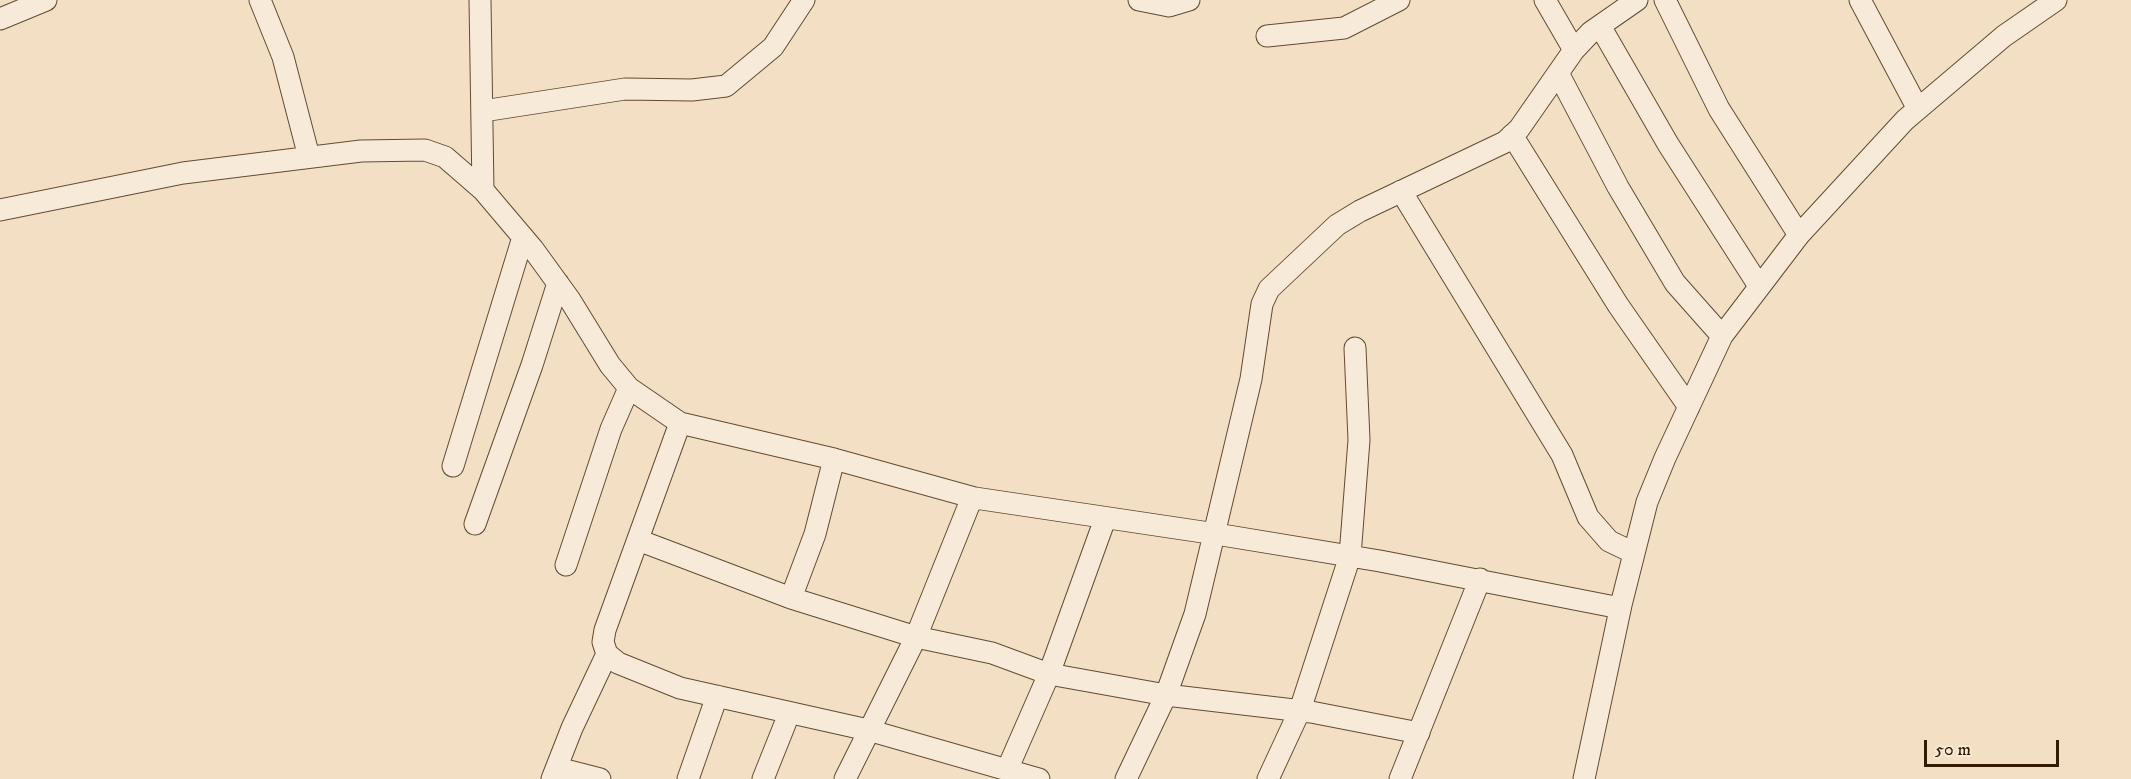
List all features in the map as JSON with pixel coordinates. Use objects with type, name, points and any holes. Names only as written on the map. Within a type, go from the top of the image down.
[{"type":"street","points":[[0,19],[46,0]]},
{"type":"street","points":[[260,0],[289,77],[309,157]]},
{"type":"street","points":[[480,0],[483,190]]},
{"type":"street","points":[[483,111],[625,89],[692,90],[726,86],[773,47],[804,0]]},
{"type":"street","points":[[1138,0],[1175,2]]},
{"type":"street","points":[[1267,36],[1344,28],[1399,0]]},
{"type":"street","points":[[1545,0],[1574,50]]},
{"type":"street","points":[[1126,779],[1166,695],[1195,614],[1216,534],[1251,379],[1262,304],[1269,289],[1337,225],[1505,142],[1574,50],[1600,26],[1637,0]]},
{"type":"street","points":[[1665,0],[1719,109],[1799,235]]},
{"type":"street","points":[[1860,0],[1918,109]]},
{"type":"street","points":[[1584,779],[1647,502],[1722,336],[1799,235],[1918,109],[2004,36],[2056,0]]},
{"type":"street","points":[[1600,26],[1668,144],[1759,286]]},
{"type":"street","points":[[1558,73],[1618,187],[1675,283],[1722,336]]},
{"type":"street","points":[[1512,135],[1618,305],[1689,407]]},
{"type":"street","points":[[0,210],[183,173],[361,151],[425,150],[445,157],[483,190],[558,283],[610,366],[629,388],[680,423],[834,459],[975,498],[1350,556],[1615,607],[1622,605]]},
{"type":"street","points":[[1401,192],[1562,455],[1588,517],[1610,541],[1634,554]]},
{"type":"street","points":[[453,466],[523,237]]},
{"type":"street","points":[[475,524],[532,365],[558,283]]},
{"type":"street","points":[[1268,779],[1300,710],[1350,556],[1359,440],[1355,348]]},
{"type":"street","points":[[566,566],[611,429],[629,388]]},
{"type":"street","points":[[680,423],[605,630],[603,642],[607,654],[618,663],[680,688],[868,730],[997,772],[1039,779]]},
{"type":"street","points":[[791,598],[815,534],[834,459]]},
{"type":"street","points":[[845,779],[916,637],[969,505],[975,498]]},
{"type":"street","points":[[997,772],[1049,674],[1105,519]]},
{"type":"street","points":[[638,540],[791,598],[916,637],[992,653],[1049,674],[1166,695],[1300,710],[1419,733]]},
{"type":"street","points":[[1400,779],[1479,579]]},
{"type":"street","points":[[600,779],[555,773],[572,728],[607,654]]},
{"type":"street","points":[[688,779],[717,696]]},
{"type":"street","points":[[763,779],[789,714]]}]
